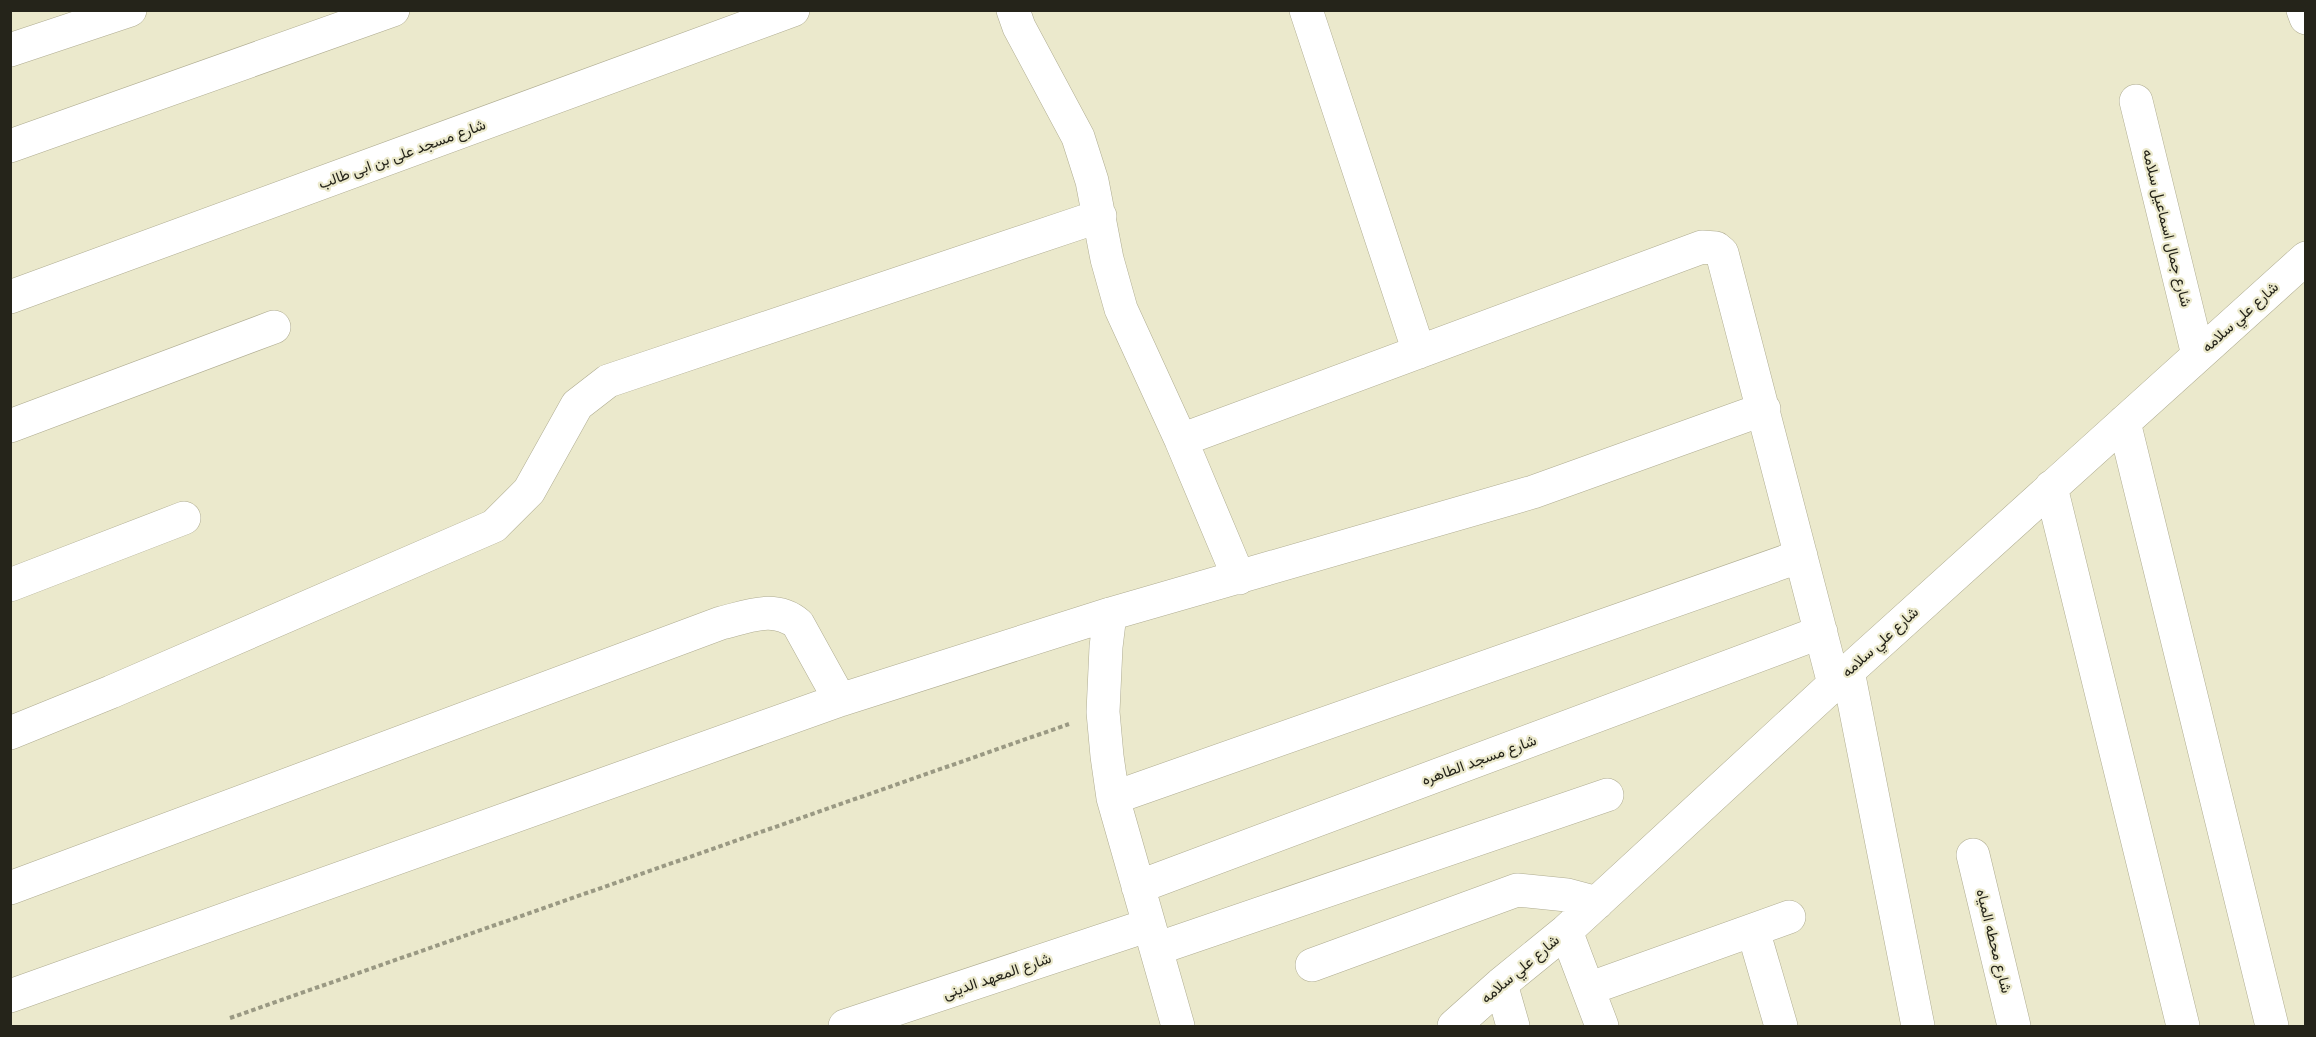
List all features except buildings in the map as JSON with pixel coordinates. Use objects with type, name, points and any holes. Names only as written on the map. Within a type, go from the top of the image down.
[{"type":"street","points":[[10,50],[130,10]]},
{"type":"street","points":[[10,146],[393,10]]},
{"type":"street","name":"شارع مسجد على بن ابى طالب","points":[[10,297],[793,10]]},
{"type":"street","points":[[1013,10],[1019,27],[1078,137],[1092,181],[1110,275],[1120,309],[1181,440],[1239,579]]},
{"type":"street","points":[[1306,10],[1419,352]]},
{"type":"street","points":[[2302,10],[2306,18]]},
{"type":"street","name":"شارع جمال اسماعيل سلامه","points":[[2136,101],[2198,355]]},
{"type":"street","points":[[10,733],[111,692],[494,526],[529,491],[577,405],[608,381],[1100,216]]},
{"type":"street","points":[[1181,440],[1709,246],[1716,248],[1722,253],[1821,632],[1841,677],[1918,1026]]},
{"type":"street","name":"شارع علي سلامه","points":[[1454,1026],[1566,931],[1841,677],[2306,258]]},
{"type":"street","points":[[10,426],[274,327]]},
{"type":"street","points":[[10,996],[840,700],[1110,614],[1239,579],[1533,492],[1764,409]]},
{"type":"street","points":[[2124,422],[2272,1026]]},
{"type":"street","points":[[2051,487],[2183,1026]]},
{"type":"street","points":[[10,585],[184,518]]},
{"type":"street","points":[[1113,798],[1801,556]]},
{"type":"street","points":[[10,888],[710,627],[750,616],[773,612],[788,615],[798,624],[840,700]]},
{"type":"street","points":[[1110,614],[1103,712],[1113,798],[1178,1026]]},
{"type":"street","name":"شارع مسجد الطاهره","points":[[1138,887],[1821,632]]},
{"type":"street","name":"شارع المعهد الدينى","points":[[845,1026],[1152,937],[1607,795]]},
{"type":"street","name":"شارع محطه المياه","points":[[1973,855],[2014,1026]]},
{"type":"street","points":[[1312,965],[1517,890],[1558,893],[1597,903]]},
{"type":"street","points":[[1588,989],[1789,917]]},
{"type":"street","points":[[1752,930],[1781,1026]]},
{"type":"street","points":[[1566,931],[1602,1026]]},
{"type":"street","points":[[1501,984],[1513,1026]]},
{"type":"path","points":[[230,1018],[1103,712]]}]
